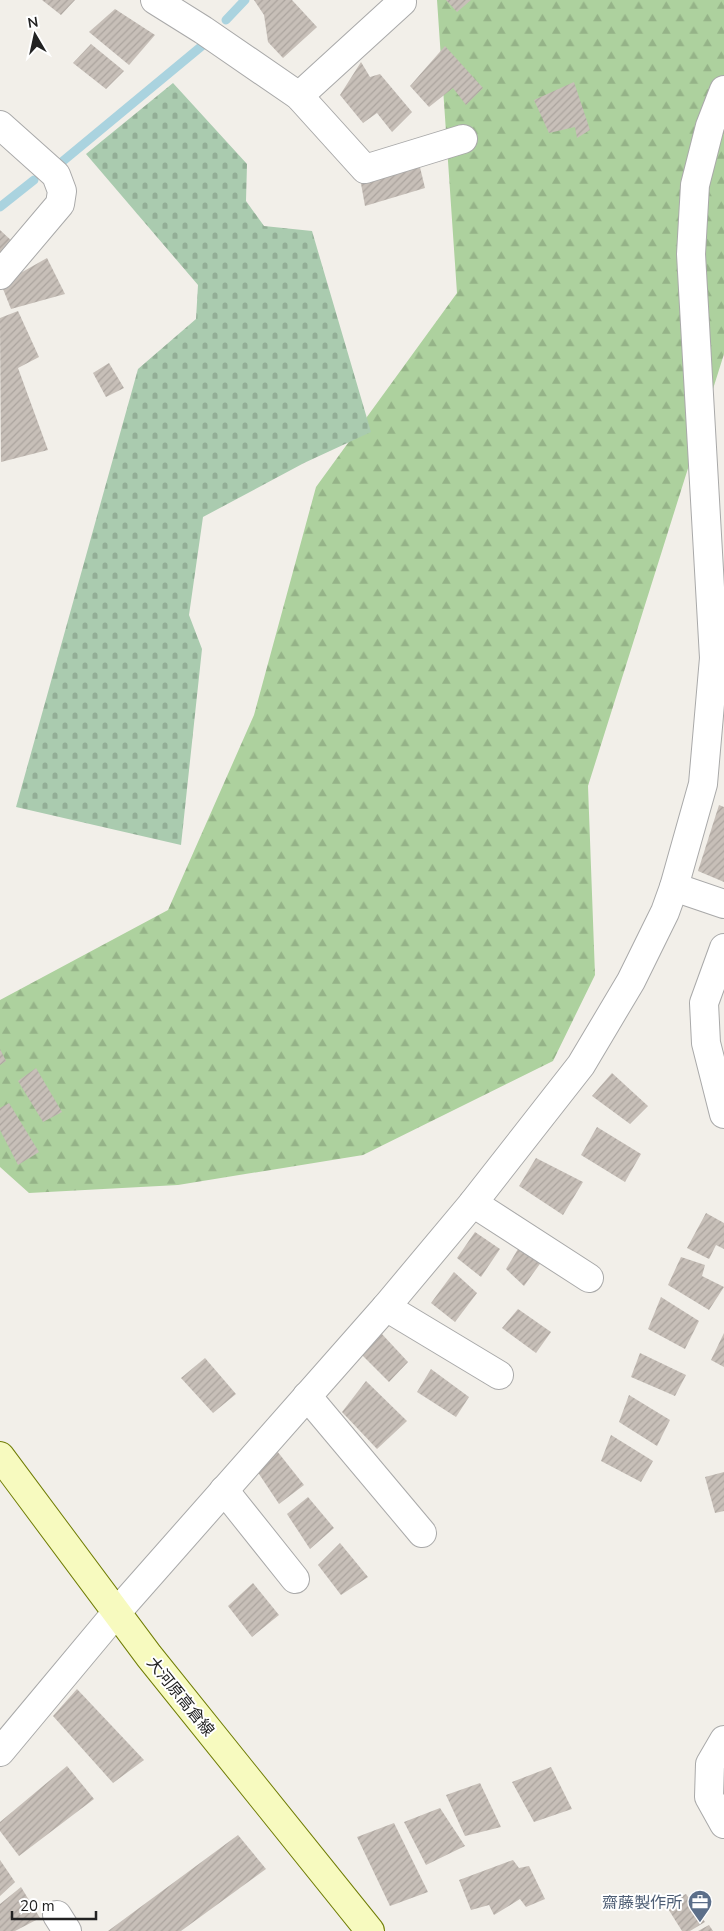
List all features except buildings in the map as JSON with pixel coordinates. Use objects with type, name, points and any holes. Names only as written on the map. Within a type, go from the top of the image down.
[{"type":"main road","name":"大河原高倉線","points":[[0,1456],[116,1613],[370,1931]]},
{"type":"street","points":[[154,0],[204,30],[299,96],[365,168],[463,139]]},
{"type":"street","points":[[299,96],[402,2]]},
{"type":"street","points":[[0,1752],[116,1613],[386,1306],[473,1203],[581,1065],[631,981],[664,912],[674,887],[703,784],[714,658],[691,254],[695,185],[710,126],[724,90]]},
{"type":"street","points":[[0,125],[56,175],[62,191],[60,204],[0,275]]},
{"type":"street","points":[[674,887],[724,904]]},
{"type":"street","points":[[724,948],[704,1004],[706,1042],[724,1114]]},
{"type":"street","points":[[473,1203],[589,1278]]},
{"type":"street","points":[[386,1306],[499,1375]]},
{"type":"street","points":[[307,1396],[422,1532]]},
{"type":"street","points":[[224,1490],[295,1579]]},
{"type":"street","points":[[724,1740],[710,1764],[709,1797],[724,1824]]},
{"type":"green space","points":[[437,0],[724,0],[724,354],[588,786],[595,975],[553,1061],[363,1155],[178,1185],[29,1193],[0,1167],[0,1000],[168,910],[254,715],[316,487],[457,293]]},
{"type":"green space","points":[[173,83],[247,164],[246,201],[264,226],[312,231],[371,432],[304,463],[203,517],[189,615],[202,649],[181,845],[16,807],[138,369],[196,319],[198,285],[86,154]]},
{"type":"waterway","points":[[226,20],[245,0]]},
{"type":"waterway","points":[[63,161],[203,45]]},
{"type":"waterway","points":[[0,207],[34,180]]},
{"type":"place","name":"齋藤製作所","points":[[700,1923]]}]
